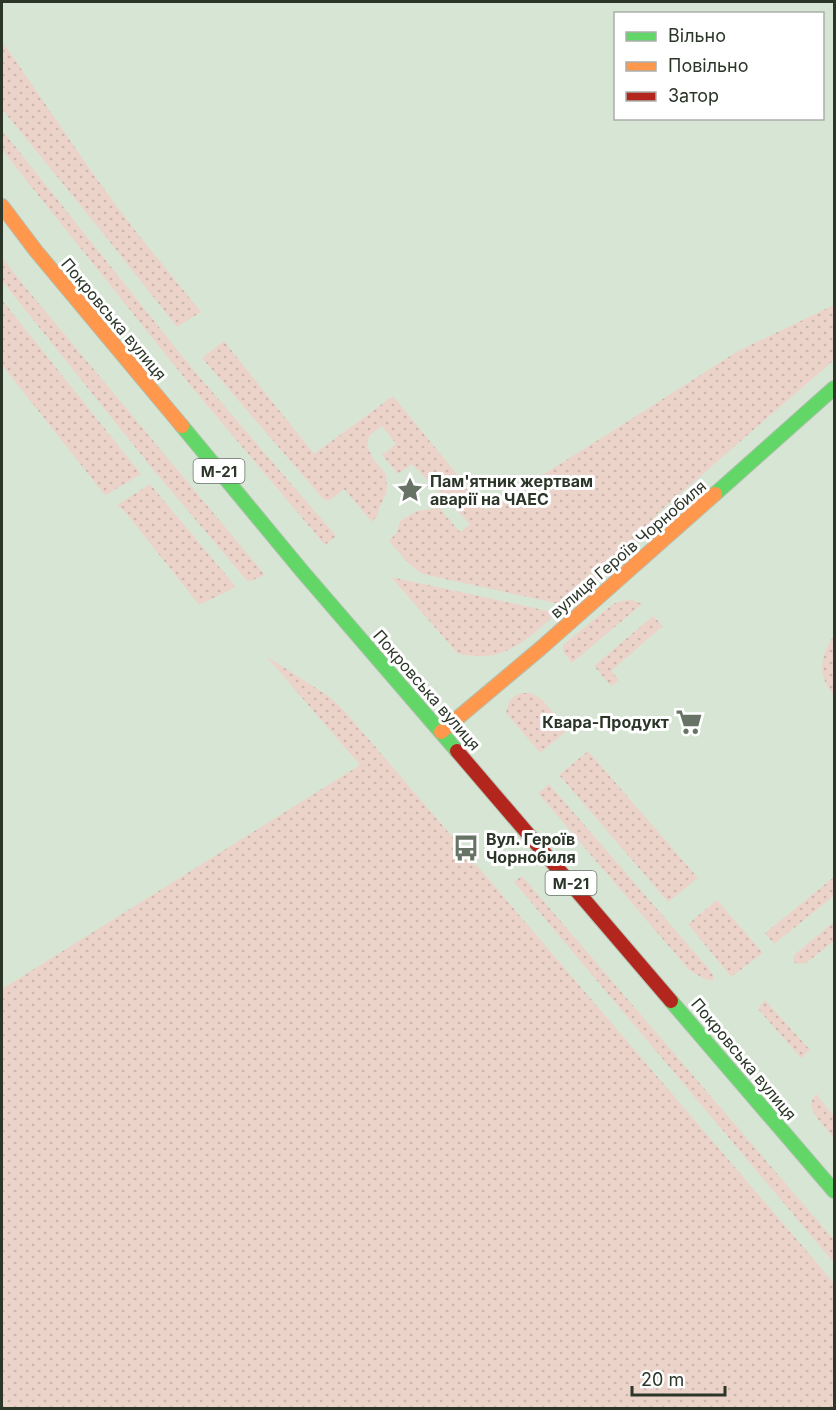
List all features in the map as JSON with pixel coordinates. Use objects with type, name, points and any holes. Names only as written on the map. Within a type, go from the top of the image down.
[{"type":"main road","name":"Покровська вулиця","points":[[2,206],[43,260],[287,553],[834,1191]]},
{"type":"main road","name":"вулиця Героїв Чорнобиля","points":[[441,732],[629,570],[834,388]]},
{"type":"shaded area","points":[[2,41],[96,178],[201,312],[177,327],[2,109]]},
{"type":"shaded area","points":[[2,130],[190,366],[336,536],[325,545],[194,390],[2,150]]},
{"type":"shaded area","points":[[2,257],[265,575],[248,582],[151,467],[2,281]]},
{"type":"shaded area","points":[[2,300],[141,474],[106,495],[104,494],[2,365]]},
{"type":"shaded area","points":[[834,305],[834,360],[658,513],[647,532],[565,605],[422,574],[408,563],[389,541],[397,532],[400,521],[417,511],[439,508],[460,532],[470,524],[412,464],[398,474],[382,455],[396,444],[382,426],[369,436],[367,446],[374,460],[386,474],[387,487],[378,515],[372,522],[344,489],[332,499],[327,501],[323,499],[202,358],[224,341],[314,454],[393,396],[486,510],[738,351]]},
{"type":"shaded area","points":[[150,484],[236,587],[199,605],[126,513],[117,505]]},
{"type":"shaded area","points":[[391,577],[557,613],[524,641],[506,651],[483,656],[458,654]]},
{"type":"shaded area","points":[[632,600],[642,604],[572,663],[563,652],[563,645],[613,604]]},
{"type":"shaded area","points":[[653,616],[663,626],[611,671],[619,680],[611,686],[594,666]]},
{"type":"shaded area","points":[[834,636],[834,697],[825,681],[822,668],[826,651]]},
{"type":"shaded area","points":[[266,656],[330,697],[348,715],[834,1283],[834,1408],[2,1408],[2,989],[360,765]]},
{"type":"shaded area","points":[[522,693],[531,693],[541,699],[569,729],[540,753],[506,713],[511,700]]},
{"type":"shaded area","points":[[588,751],[698,878],[668,902],[559,775]]},
{"type":"shaded area","points":[[549,784],[708,968],[713,975],[713,981],[689,970],[538,793]]},
{"type":"shaded area","points":[[522,876],[834,1240],[834,1263],[514,882]]},
{"type":"shaded area","points":[[834,877],[834,896],[774,944],[765,933]]},
{"type":"shaded area","points":[[717,900],[763,953],[731,977],[688,924]]},
{"type":"shaded area","points":[[834,922],[834,941],[806,963],[794,962],[795,954]]},
{"type":"shaded area","points":[[765,1000],[810,1050],[801,1058],[758,1009]]},
{"type":"shaded area","points":[[816,1094],[834,1116],[834,1138],[811,1107]]},
{"type":"traffic: fast","points":[[715,494],[834,388]]},
{"type":"traffic: fast","points":[[182,426],[302,571],[457,751]]},
{"type":"traffic: fast","points":[[671,1001],[834,1191]]},
{"type":"traffic: slow","points":[[2,206],[36,251],[182,426]]},
{"type":"traffic: slow","points":[[441,732],[541,648],[715,494]]},
{"type":"traffic: jam","points":[[457,751],[671,1001]]},
{"type":"place","name":"Пам'ятник жертвам аварії на ЧАЕС","points":[[410,490]]},
{"type":"place","name":"Квара-Продукт","points":[[689,722]]},
{"type":"place","name":"Вул. Героїв Чорнобиля","points":[[466,848]]}]
